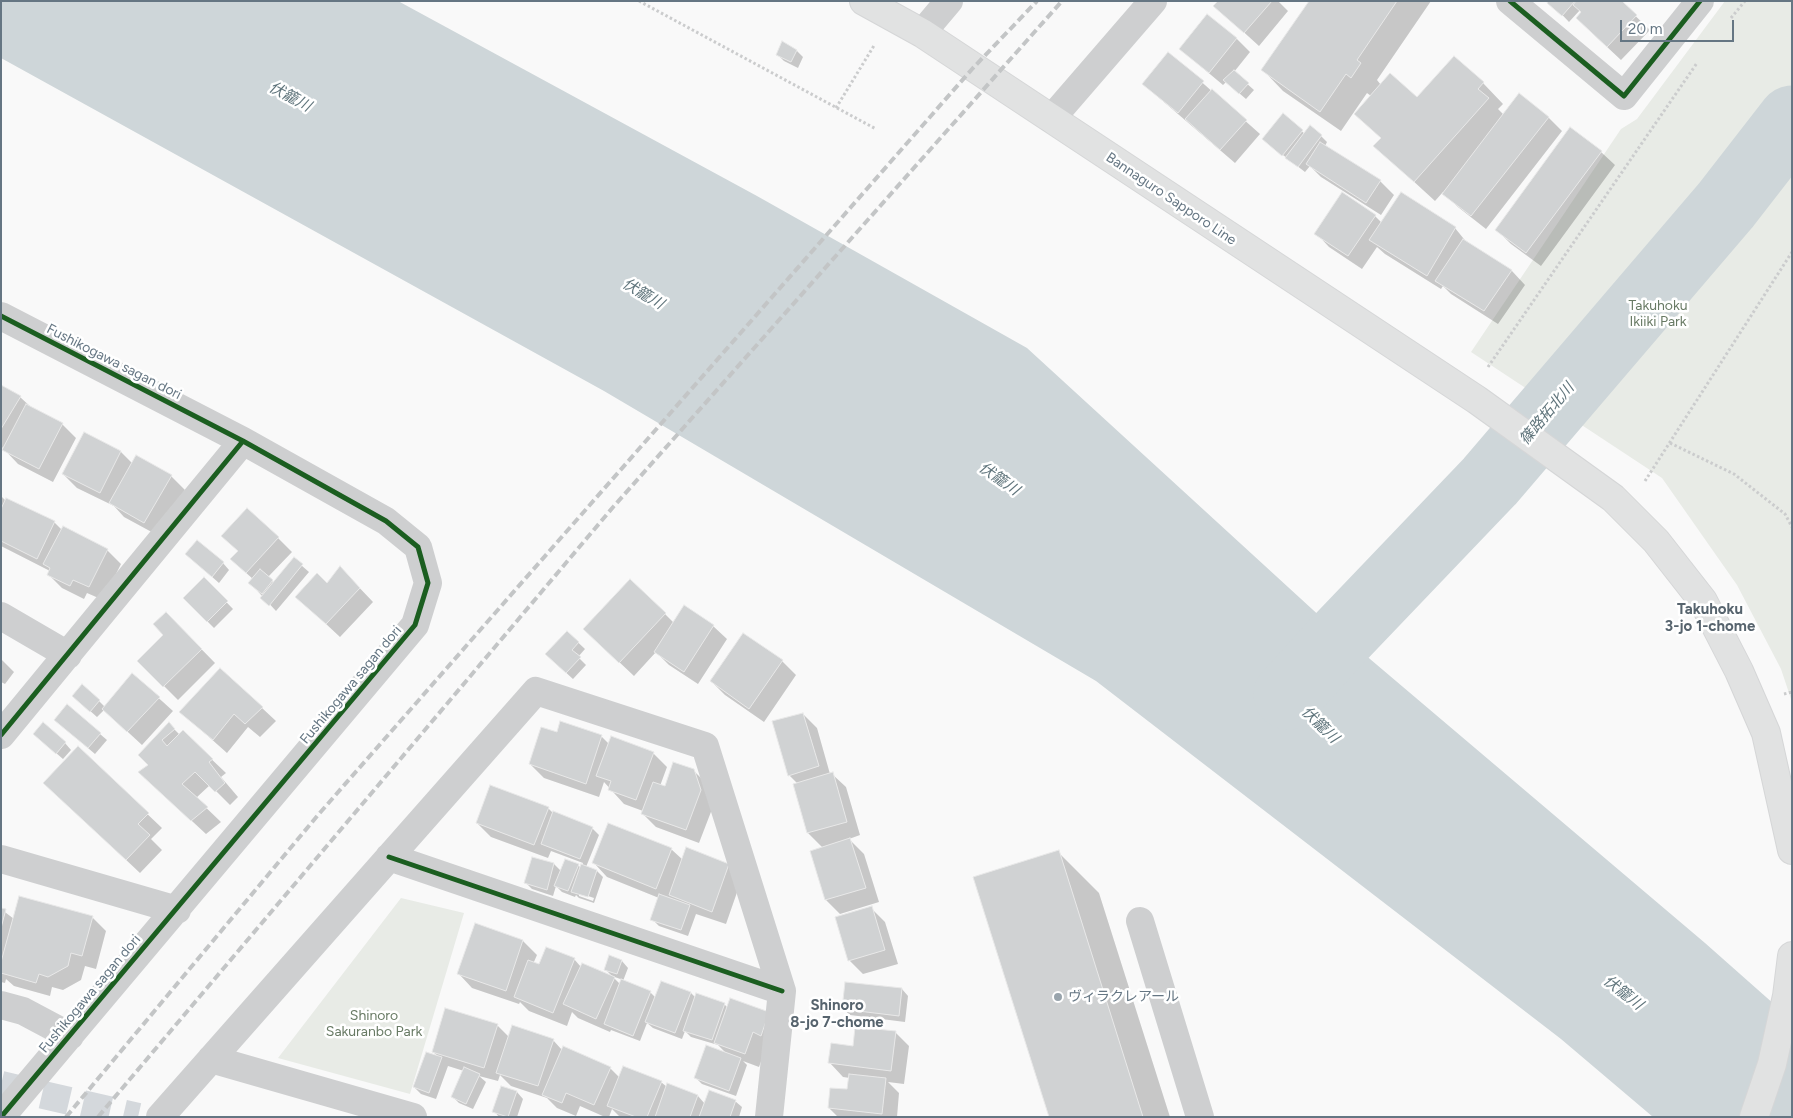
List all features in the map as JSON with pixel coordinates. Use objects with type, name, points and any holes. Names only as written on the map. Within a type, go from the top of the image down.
[{"type":"main road","name":"Bannaguro Sapporo Line","points":[[864,1],[922,33],[1051,119],[1480,387],[1613,498]]},
{"type":"main road","points":[[1613,498],[1656,541],[1703,601],[1739,671],[1766,733],[1792,850]]},
{"type":"main road","points":[[1754,1117],[1772,1064],[1787,996],[1792,956]]},
{"type":"street","points":[[922,33],[949,1]]},
{"type":"street","points":[[1051,119],[1153,1]]},
{"type":"street","points":[[1510,1],[1624,96],[1700,1]]},
{"type":"street","name":"Fushikogawa sagan dori","points":[[1,316],[243,441],[386,521],[418,547],[428,583],[415,625],[1,1117]]},
{"type":"street","points":[[1,735],[243,441]]},
{"type":"street","points":[[1,616],[68,655]]},
{"type":"street","points":[[160,1117],[536,690],[705,746],[782,991],[769,1117]]},
{"type":"street","points":[[389,858],[782,991]]},
{"type":"street","points":[[1,859],[177,910]]},
{"type":"street","points":[[1140,921],[1200,1117]]},
{"type":"street","points":[[1,1005],[23,1010],[70,1036]]},
{"type":"street","points":[[211,1060],[413,1117]]},
{"type":"path","points":[[639,1],[876,129]]},
{"type":"path","points":[[1728,23],[1745,1]]},
{"type":"path","points":[[836,108],[891,16]]},
{"type":"path","points":[[1480,387],[1699,60]]},
{"type":"path","points":[[1613,498],[1645,481],[1792,252]]},
{"type":"path","points":[[1670,443],[1734,474],[1785,514],[1792,527]]},
{"type":"green space","name":"Takuhoku Ikiiki Park","points":[[1725,1],[1792,1],[1792,702],[1781,669],[1737,585],[1662,478],[1471,352],[1621,129],[1637,119]]},
{"type":"green space","name":"Shinoro Sakuranbo Park","points":[[401,898],[464,913],[410,1094],[278,1058]]},
{"type":"water","name":"伏籠川","points":[[1,1],[398,1],[757,196],[1027,348],[1324,620],[1705,943],[1792,1020],[1792,1117],[1653,1117],[1561,1039],[1096,681],[604,391],[1,58]]},
{"type":"building","points":[[1218,1],[1272,1],[1244,33],[1213,6]]},
{"type":"building","points":[[1309,1],[1397,1],[1357,60],[1361,63],[1351,78],[1346,74],[1320,112],[1261,70]]},
{"type":"building","points":[[1548,1],[1575,1],[1562,16],[1547,3]]},
{"type":"building","points":[[1576,1],[1622,1],[1637,15],[1607,47],[1576,18],[1581,12],[1573,5]]},
{"type":"building","points":[[1207,14],[1237,38],[1209,73],[1179,49]]},
{"type":"building","points":[[782,41],[797,50],[791,62],[776,55]]},
{"type":"building","points":[[1168,52],[1204,81],[1178,113],[1142,84]]},
{"type":"building","points":[[1454,56],[1484,82],[1478,89],[1489,98],[1414,182],[1373,146],[1381,138],[1354,114],[1390,73],[1417,97]]},
{"type":"building","points":[[1234,70],[1249,83],[1239,94],[1223,80]]},
{"type":"building","points":[[1212,89],[1247,120],[1220,150],[1185,119]]},
{"type":"building","points":[[1519,93],[1549,117],[1471,216],[1442,194]]},
{"type":"building","points":[[1283,113],[1303,130],[1282,156],[1262,139]]},
{"type":"building","points":[[1310,125],[1322,135],[1298,167],[1285,158]]},
{"type":"building","points":[[1570,127],[1602,151],[1526,253],[1495,230]]},
{"type":"building","points":[[1320,142],[1381,180],[1366,203],[1306,164]]},
{"type":"building","points":[[1342,192],[1376,215],[1348,256],[1314,234]]},
{"type":"building","points":[[1401,192],[1456,227],[1427,276],[1369,240]]},
{"type":"building","points":[[1463,239],[1512,270],[1484,311],[1435,281]]},
{"type":"building","points":[[1,385],[21,396],[1,429]]},
{"type":"building","points":[[26,404],[63,423],[39,469],[2,450]]},
{"type":"building","points":[[84,432],[121,451],[100,493],[62,474]]},
{"type":"building","points":[[136,455],[172,475],[144,523],[109,503]]},
{"type":"building","points":[[6,498],[55,521],[37,559],[1,541],[1,509]]},
{"type":"building","points":[[247,508],[279,537],[246,573],[230,559],[238,551],[221,536]]},
{"type":"building","points":[[63,526],[108,549],[89,587],[73,580],[70,586],[47,575],[50,568],[43,564]]},
{"type":"building","points":[[197,540],[224,562],[212,577],[185,554]]},
{"type":"building","points":[[294,557],[303,564],[269,606],[260,598]]},
{"type":"building","points":[[340,566],[360,588],[326,624],[295,597],[317,573],[327,583]]},
{"type":"building","points":[[260,569],[273,580],[262,594],[248,583]]},
{"type":"building","points":[[204,577],[228,601],[207,622],[183,598]]},
{"type":"building","points":[[630,579],[666,613],[619,663],[583,629]]},
{"type":"building","points":[[684,605],[714,625],[684,672],[654,652]]},
{"type":"building","points":[[166,612],[202,649],[163,687],[137,661],[163,635],[153,624]]},
{"type":"building","points":[[567,631],[579,642],[572,650],[581,657],[566,673],[545,654]]},
{"type":"building","points":[[743,633],[783,660],[749,709],[710,681]]},
{"type":"building","points":[[220,668],[263,707],[245,724],[234,714],[213,740],[179,712]]},
{"type":"building","points":[[132,673],[160,697],[127,732],[102,709]]},
{"type":"building","points":[[82,684],[100,700],[90,712],[72,696]]},
{"type":"building","points":[[67,704],[101,733],[88,748],[54,720]]},
{"type":"building","points":[[803,713],[819,766],[788,776],[772,721]]},
{"type":"building","points":[[560,721],[602,735],[586,784],[529,764],[541,727],[557,732]]},
{"type":"building","points":[[43,722],[66,742],[56,754],[33,734]]},
{"type":"building","points":[[169,722],[175,729],[162,740],[167,746],[183,730],[213,759],[209,762],[225,783],[215,792],[195,772],[182,784],[208,807],[191,821],[138,772],[148,765],[138,755]]},
{"type":"building","points":[[611,736],[654,752],[636,800],[608,790],[611,781],[596,776]]},
{"type":"building","points":[[78,746],[149,813],[138,824],[150,835],[126,860],[43,783]]},
{"type":"building","points":[[673,762],[694,769],[701,790],[686,830],[641,814],[653,782],[665,786]]},
{"type":"building","points":[[833,772],[847,822],[807,833],[793,784]]},
{"type":"building","points":[[490,785],[549,807],[534,845],[476,823]]},
{"type":"building","points":[[553,811],[593,827],[580,859],[541,844]]},
{"type":"building","points":[[608,823],[672,848],[656,889],[592,863]]},
{"type":"building","points":[[850,838],[866,888],[825,900],[810,851]]},
{"type":"building","points":[[686,847],[729,864],[712,912],[669,895]]},
{"type":"building","name":"ヴィラクレアール","points":[[1059,850],[1143,1117],[1049,1117],[973,877]]},
{"type":"building","points":[[532,857],[554,863],[547,890],[524,883]]},
{"type":"building","points":[[565,859],[579,864],[568,891],[554,886]]},
{"type":"building","points":[[581,864],[597,870],[588,897],[571,892]]},
{"type":"building","points":[[659,894],[690,905],[681,930],[650,920]]},
{"type":"building","points":[[19,896],[93,916],[82,956],[71,953],[68,966],[48,977],[39,974],[36,983],[1,973],[1,962]]},
{"type":"building","points":[[872,906],[885,950],[848,961],[835,917]]},
{"type":"building","points":[[1,908],[6,909],[1,928]]},
{"type":"building","points":[[475,923],[523,940],[506,991],[457,974]]},
{"type":"building","points":[[546,947],[575,958],[553,1013],[514,997],[528,960],[539,964]]},
{"type":"building","points":[[609,955],[622,960],[617,974],[604,970]]},
{"type":"building","points":[[582,963],[615,977],[596,1019],[563,1004]]},
{"type":"building","points":[[621,979],[651,991],[633,1036],[604,1024]]},
{"type":"building","points":[[661,981],[691,992],[675,1033],[645,1022]]},
{"type":"building","points":[[845,982],[902,988],[899,1016],[842,1009]]},
{"type":"building","points":[[696,993],[725,1003],[712,1040],[683,1031]]},
{"type":"building","points":[[730,998],[769,1012],[761,1036],[753,1032],[745,1054],[714,1043]]},
{"type":"building","points":[[445,1008],[498,1024],[484,1068],[432,1052]]},
{"type":"building","points":[[512,1025],[554,1039],[538,1086],[496,1073]]},
{"type":"building","points":[[855,1027],[896,1031],[891,1071],[828,1063],[831,1043],[853,1046]]},
{"type":"building","points":[[706,1045],[741,1058],[729,1091],[694,1078]]},
{"type":"building","points":[[563,1046],[611,1067],[594,1105],[566,1093],[562,1103],[542,1095]]},
{"type":"building","points":[[426,1052],[442,1057],[429,1093],[413,1087]]},
{"type":"building","points":[[623,1066],[662,1081],[647,1117],[636,1117],[607,1106]]},
{"type":"building","points":[[464,1067],[480,1074],[466,1104],[451,1097]]},
{"type":"building","points":[[849,1074],[886,1078],[882,1114],[828,1108],[830,1088],[847,1089]]},
{"type":"building","points":[[667,1083],[698,1095],[690,1117],[655,1117]]},
{"type":"building","points":[[501,1086],[517,1091],[508,1117],[492,1112]]},
{"type":"building","points":[[709,1090],[736,1100],[730,1117],[699,1117]]},
{"type":"waterway","name":"篠路拓北川","points":[[1288,695],[1490,481],[1726,205],[1792,120]]},
{"type":"tunnel","points":[[1,1085],[138,1117]]},
{"type":"railway","points":[[66,1117],[318,815],[973,68],[1037,1]]},
{"type":"railway","points":[[98,1117],[614,506],[1062,1]]},
{"type":"cycle path","points":[[1510,1],[1624,96],[1700,1]]},
{"type":"cycle path","points":[[1,316],[243,441],[386,521],[418,547],[428,583],[415,625],[1,1117]]},
{"type":"cycle path","points":[[1,735],[243,441]]},
{"type":"cycle path","points":[[389,857],[782,991]]},
{"type":"place","name":"ヴィラクレアール","points":[[1058,997]]},
{"type":"district","name":"Takuhoku 3-jo 1-chome","points":[[1710,618]]},
{"type":"district","name":"Shinoro 8-jo 7-chome","points":[[837,1014]]}]
